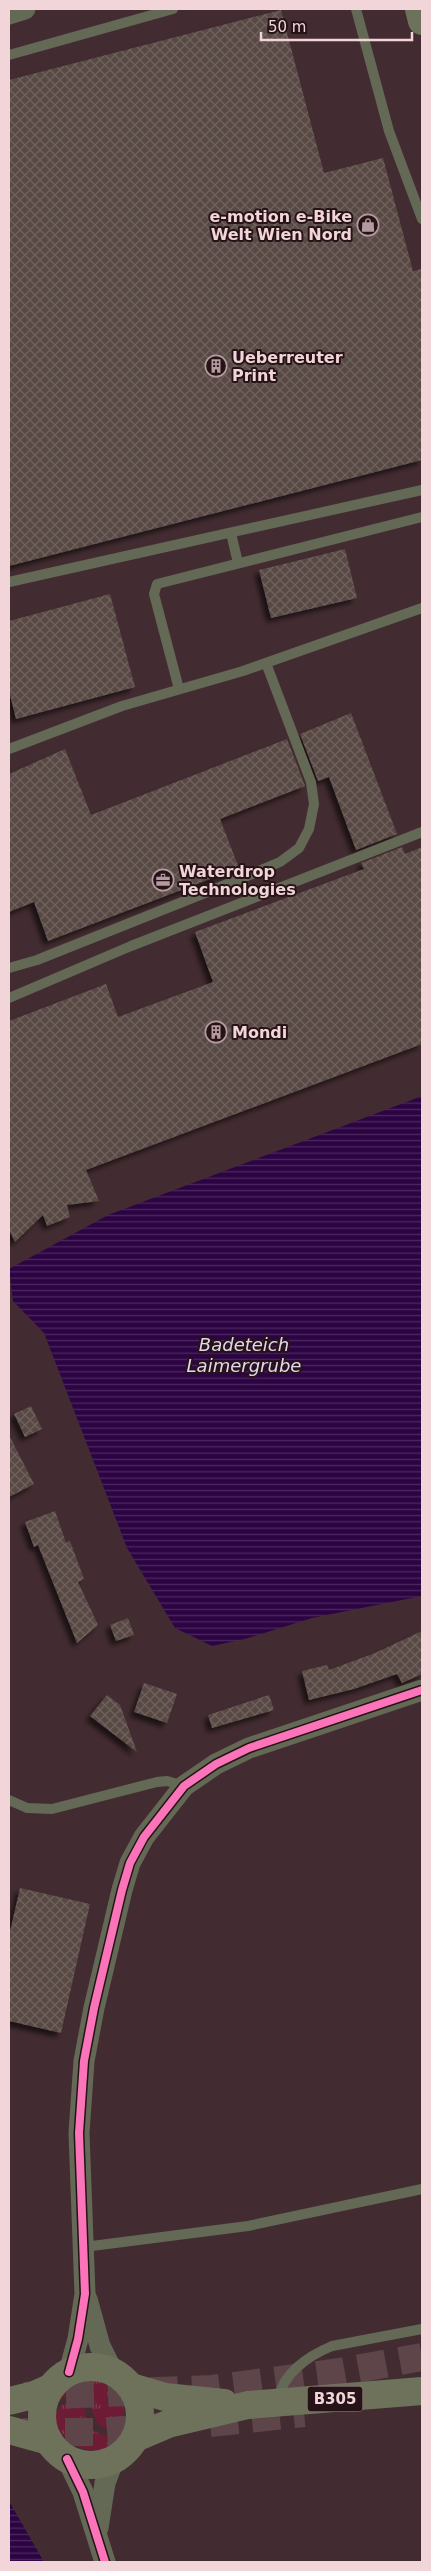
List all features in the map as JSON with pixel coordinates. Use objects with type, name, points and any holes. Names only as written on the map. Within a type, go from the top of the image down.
[{"type":"main road","points":[[419,9],[422,21]]},
{"type":"main road","name":"B305","points":[[9,2401],[25,2398],[91,2366],[165,2397],[248,2405],[422,2392]]},
{"type":"main road","points":[[122,2379],[137,2399],[140,2412],[135,2438]]},
{"type":"main road","points":[[58,2450],[43,2428],[42,2414],[44,2400],[60,2380]]},
{"type":"main road","name":"B305","points":[[9,2430],[90,2465],[114,2459],[126,2450],[135,2438],[168,2424],[248,2405]]},
{"type":"street","points":[[9,14],[25,9]]},
{"type":"street","points":[[60,2380],[78,2339],[85,2294],[80,2157],[80,2109],[84,2061],[95,2000],[130,1863],[144,1837],[184,1786],[216,1764],[249,1748],[422,1690]]},
{"type":"street","points":[[85,2294],[100,2346],[122,2379]]},
{"type":"street","points":[[58,2450],[83,2492],[105,2562]]},
{"type":"street","points":[[98,2536],[105,2483],[114,2459]]},
{"type":"lane","points":[[9,55],[173,9]]},
{"type":"lane","points":[[356,9],[389,131],[422,219]]},
{"type":"lane","points":[[9,582],[422,490]]},
{"type":"lane","points":[[179,689],[154,594],[157,584],[422,518]]},
{"type":"lane","points":[[231,533],[238,563]]},
{"type":"lane","points":[[9,750],[122,706],[266,663],[422,608]]},
{"type":"lane","points":[[9,968],[37,960],[240,879],[280,862],[299,848],[309,829],[314,804],[311,782],[266,663]]},
{"type":"lane","points":[[9,998],[131,946],[422,832]]},
{"type":"lane","points":[[9,1800],[27,1808],[52,1809],[157,1782],[167,1781],[184,1786]]},
{"type":"lane","points":[[84,2247],[248,2226],[422,2189]]},
{"type":"lane","points":[[278,2403],[280,2390],[285,2381],[318,2352],[332,2346],[422,2329]]},
{"type":"green space","points":[[89,2380],[103,2383],[113,2389],[120,2397],[124,2414],[121,2421],[115,2426],[107,2428],[101,2426],[97,2422],[90,2404],[80,2395],[71,2394],[58,2401],[71,2386]]},
{"type":"green space","points":[[70,2401],[84,2407],[88,2423],[99,2434],[114,2434],[122,2428],[113,2444],[100,2450],[86,2449],[72,2443],[61,2433],[56,2421],[58,2410]]},
{"type":"water","name":"Badeteich Laimergrube","points":[[422,1096],[422,1596],[312,1618],[245,1639],[212,1646],[175,1628],[127,1548],[44,1333],[13,1301],[9,1269],[108,1215]]},
{"type":"water","points":[[9,2501],[44,2562],[9,2562]]},
{"type":"building","name":"Ueberreuter Print","points":[[281,10],[324,173],[383,158],[413,271],[422,269],[422,460],[9,566],[9,80]]},
{"type":"building","points":[[345,549],[357,598],[271,618],[259,570]]},
{"type":"building","points":[[110,594],[135,687],[16,719],[9,691],[9,621]]},
{"type":"building","points":[[351,713],[397,834],[356,850],[329,777],[318,781],[300,734]]},
{"type":"building","points":[[287,739],[305,786],[220,819],[239,868],[48,941],[34,902],[9,912],[9,774],[65,749],[91,815]]},
{"type":"building","name":"Mondi","points":[[402,847],[405,854],[422,847],[422,1044],[86,1170],[99,1201],[67,1205],[70,1217],[47,1226],[43,1215],[15,1242],[9,1230],[9,1021],[106,984],[118,1017],[213,982],[195,932],[364,869],[361,863]]},
{"type":"building","points":[[31,1406],[42,1429],[25,1437],[14,1414]]},
{"type":"building","points":[[9,1435],[34,1484],[9,1497]]},
{"type":"building","points":[[55,1511],[66,1543],[70,1541],[84,1579],[78,1582],[98,1625],[77,1643],[38,1545],[34,1547],[25,1522]]},
{"type":"building","points":[[128,1618],[134,1635],[116,1641],[110,1625]]},
{"type":"building","points":[[422,1631],[422,1674],[402,1683],[397,1674],[354,1689],[309,1700],[302,1671],[327,1665],[329,1670],[375,1653]]},
{"type":"building","points":[[144,1683],[177,1694],[167,1723],[134,1712]]},
{"type":"building","points":[[107,1695],[120,1705],[137,1752],[90,1716]]},
{"type":"building","points":[[269,1695],[274,1710],[212,1728],[208,1715]]},
{"type":"building","points":[[20,1888],[90,1904],[61,2033],[9,2021],[9,1936]]},
{"type":"tunnel","points":[[24,2396],[212,2389],[340,2372],[422,2357]]},
{"type":"tunnel","points":[[210,2423],[304,2413]]},
{"type":"tunnel","points":[[23,2432],[97,2432],[162,2427]]},
{"type":"cycle path","points":[[69,2372],[78,2339],[85,2294],[79,2133],[84,2061],[94,2008],[130,1863],[144,1837],[184,1786],[216,1764],[249,1748],[422,1690]]},
{"type":"cycle path","points":[[67,2459],[83,2492],[105,2562]]},
{"type":"place","name":"e-motion e-Bike Welt Wien Nord","points":[[368,225]]},
{"type":"place","name":"Ueberreuter Print","points":[[216,366]]},
{"type":"place","name":"Waterdrop Technologies","points":[[163,880]]},
{"type":"place","name":"Mondi","points":[[216,1032]]}]
